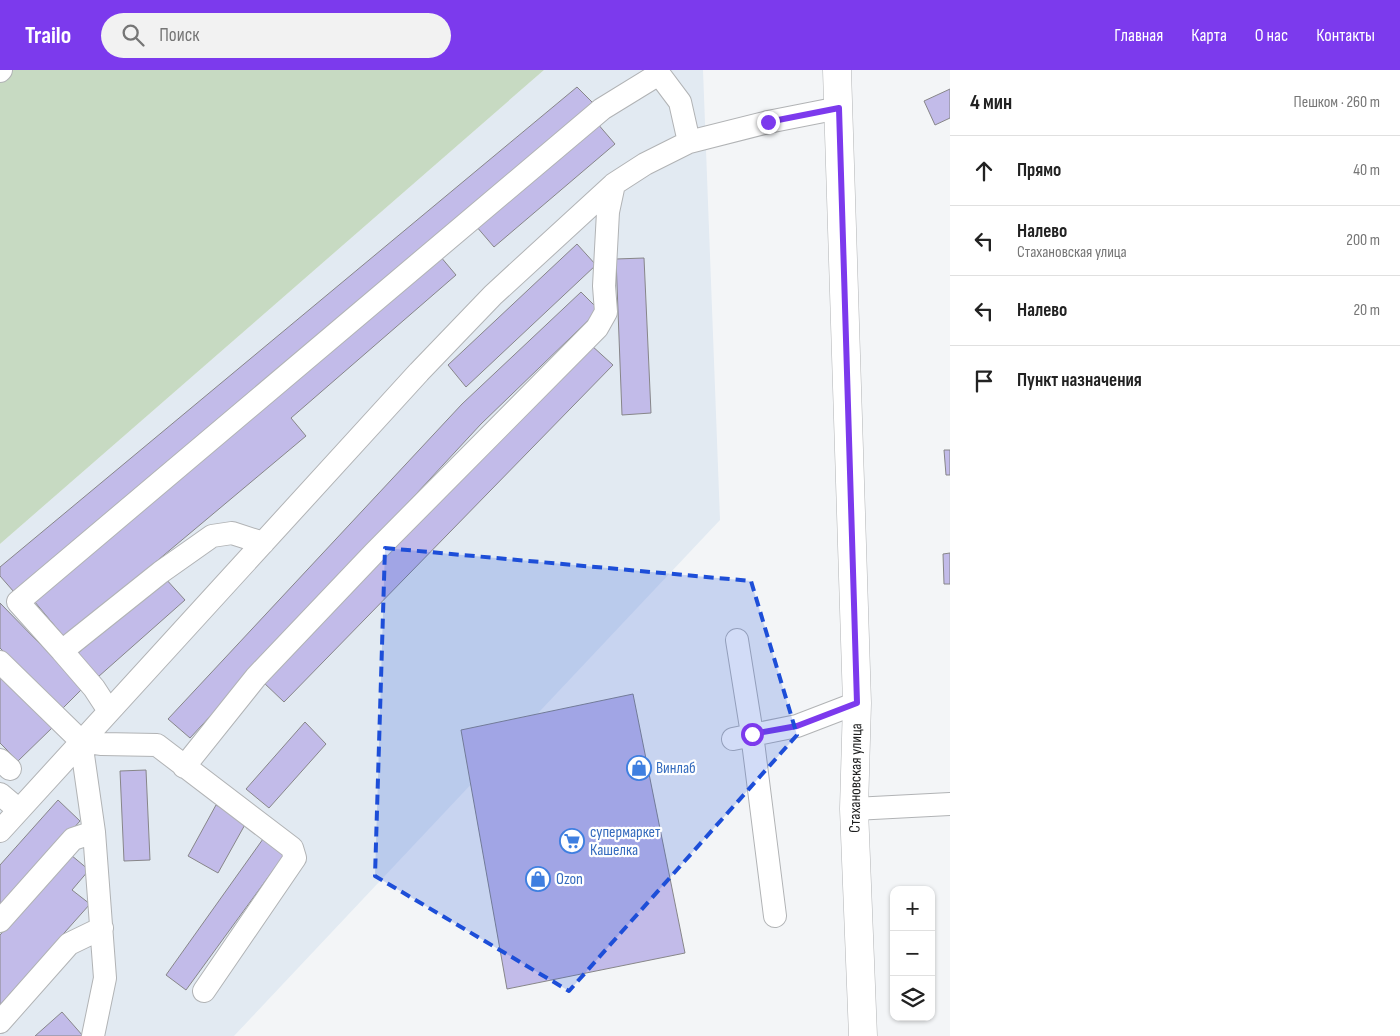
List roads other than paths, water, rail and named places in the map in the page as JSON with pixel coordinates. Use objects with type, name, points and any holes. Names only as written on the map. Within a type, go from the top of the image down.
[{"type":"main road","name":"Стахановская улица","points":[[837,70],[857,703],[854,810],[863,1036]]},
{"type":"street","points":[[109,711],[94,688],[18,602],[602,109],[656,71],[680,102],[689,142]]},
{"type":"street","points":[[0,831],[413,379],[486,302],[614,184],[645,164],[689,142],[768,122],[839,108]]},
{"type":"street","points":[[184,767],[256,678],[374,553],[597,328],[606,312],[604,286],[608,212],[614,184]]},
{"type":"street","points":[[62,651],[161,572],[212,536],[232,533],[263,543]]},
{"type":"street","points":[[737,640],[742,736],[775,916]]},
{"type":"street","points":[[0,662],[81,741],[102,744],[157,745],[292,848],[295,858],[204,990]]},
{"type":"street","points":[[742,736],[797,726],[857,703]]},
{"type":"street","points":[[81,741],[94,832],[105,978],[93,1036]]},
{"type":"street","points":[[0,794],[19,810]]},
{"type":"street","points":[[854,810],[950,804]]},
{"type":"street","points":[[0,921],[73,839],[94,832]]},
{"type":"street","points":[[0,1022],[69,944],[102,928]]},
{"type":"place","name":"Винлаб","points":[[639,768]]},
{"type":"place","name":"супермаркет Кашелка","points":[[572,841]]},
{"type":"place","name":"Ozon","points":[[538,879]]}]
